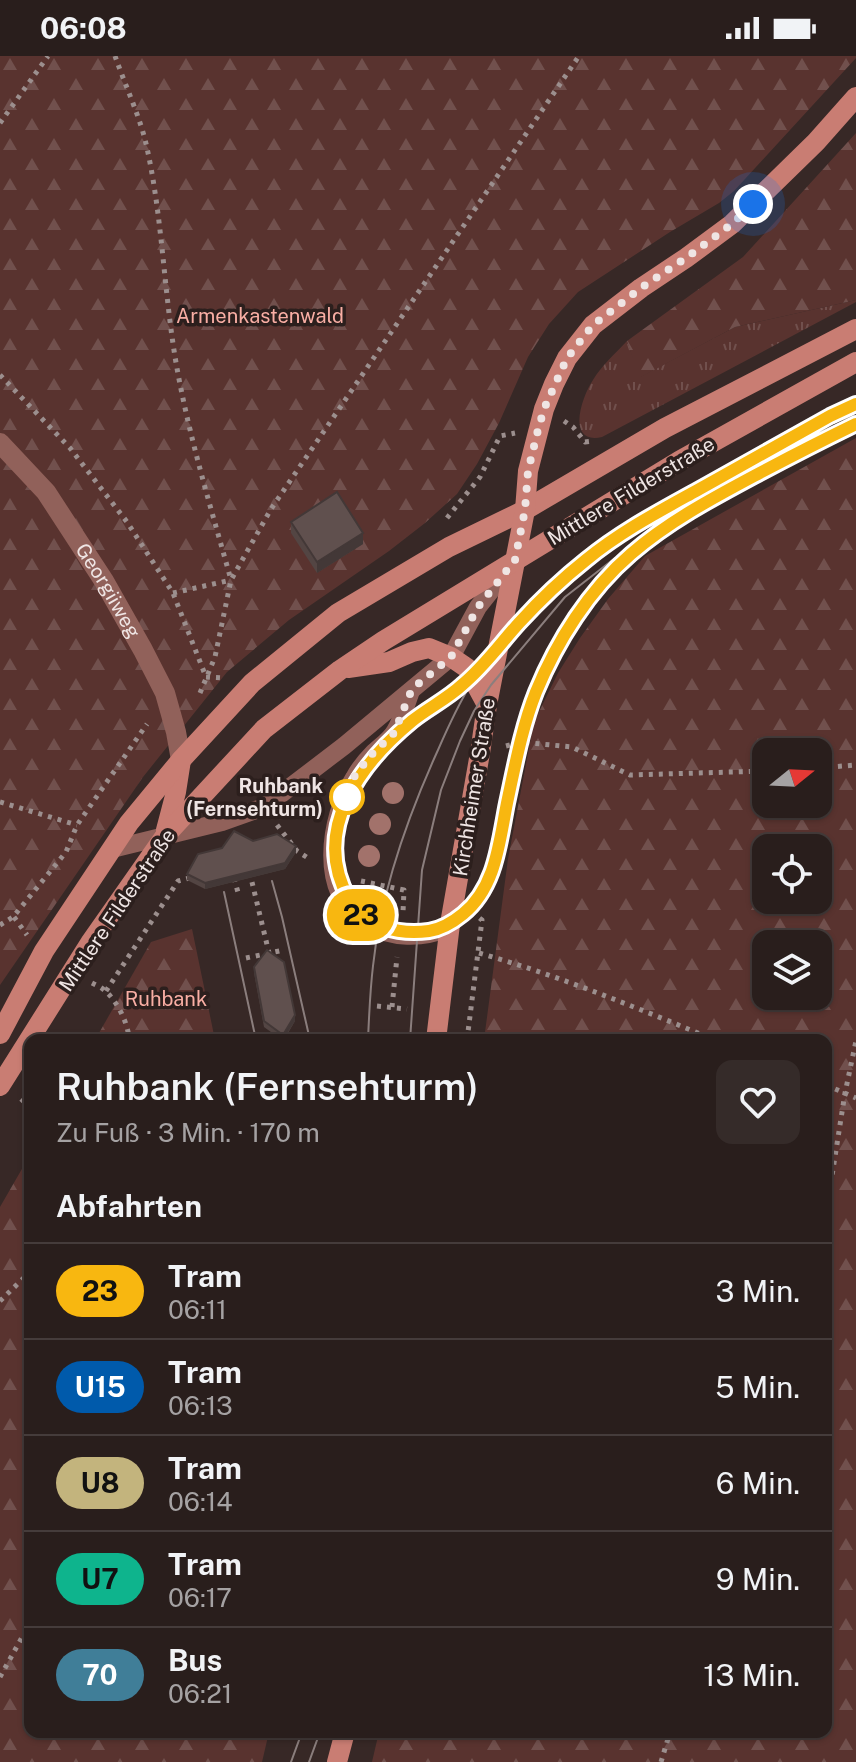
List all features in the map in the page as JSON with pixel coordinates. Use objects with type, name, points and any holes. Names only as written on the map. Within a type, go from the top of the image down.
[{"type":"main road","name":"Kirchheimer Straße","points":[[437,1034],[449,928],[487,705],[525,510],[528,471],[544,409],[567,358],[593,325],[732,224],[816,142],[856,97]]},
{"type":"main road","name":"Mittlere Filderstraße","points":[[0,1034],[44,951],[129,823],[181,760],[252,683],[338,613],[449,547],[525,510],[665,428],[856,329]]},
{"type":"main road","name":"Mittlere Filderstraße","points":[[34,1034],[90,943],[165,836],[264,729],[383,641],[679,461],[856,362]]},
{"type":"main road","points":[[340,670],[389,662],[429,648],[467,668],[487,705]]},
{"type":"main road","points":[[165,836],[181,760]]},
{"type":"main road","name":"Mittlere Filderstraße","points":[[0,1086],[24,1049]]},
{"type":"main road","points":[[337,1762],[343,1738]]},
{"type":"street","name":"Georgiiweg","points":[[0,443],[46,492],[104,581],[165,693],[181,760]]},
{"type":"lane","points":[[112,849],[222,822],[264,807],[451,657],[478,607],[515,560]]},
{"type":"lane","points":[[412,689],[394,733],[370,756],[343,798],[332,840],[334,872],[339,889],[354,914],[379,930],[400,936],[417,936],[435,934],[449,928]]},
{"type":"path","points":[[0,123],[48,56]]},
{"type":"path","points":[[115,56],[147,144],[180,385],[231,580]]},
{"type":"path","points":[[200,693],[215,657],[231,580],[271,509],[579,56]]},
{"type":"path","points":[[0,375],[70,448],[127,522],[173,593],[206,677]]},
{"type":"path","points":[[563,421],[570,408]]},
{"type":"path","points":[[173,593],[231,580]]},
{"type":"path","points":[[0,925],[13,917],[66,852],[77,825],[153,716],[168,703]]},
{"type":"path","points":[[480,753],[521,742],[572,747],[630,775],[752,771]]},
{"type":"path","points":[[832,767],[856,765]]},
{"type":"path","points":[[0,802],[77,825]]},
{"type":"path","points":[[282,855],[297,851],[339,875],[404,890],[403,912],[418,911]]},
{"type":"path","points":[[240,865],[251,878],[269,953]]},
{"type":"path","points":[[129,1034],[106,991],[178,881],[203,874]]},
{"type":"path","points":[[233,876],[239,896]]},
{"type":"path","points":[[246,958],[284,950]]},
{"type":"path","points":[[468,1034],[479,953],[533,968],[700,1034]]},
{"type":"path","points":[[392,1007],[397,955]]},
{"type":"path","points":[[377,1006],[407,1009]]},
{"type":"path","points":[[832,1176],[856,1041]]},
{"type":"path","points":[[832,1088],[856,1098]]},
{"type":"path","points":[[0,1301],[24,1278]]},
{"type":"path","points":[[0,1677],[24,1634]]},
{"type":"path","points":[[661,1762],[668,1738]]},
{"type":"green space","name":"Armenkastenwald","points":[[0,56],[856,58],[734,191],[578,292],[549,324],[528,357],[499,423],[457,494],[389,551],[289,620],[227,672],[143,777],[0,985]]},
{"type":"green space","points":[[856,133],[856,300],[735,327],[639,378],[627,341],[743,257]]},
{"type":"green space","points":[[856,300],[602,437],[591,438],[583,434],[580,427],[581,407],[589,387],[600,369],[627,341],[640,377],[735,327]]},
{"type":"green space","points":[[856,438],[856,1762],[372,1762],[378,1738],[832,1738],[832,1034],[485,1034],[508,859],[534,722],[558,673],[580,638],[645,556]]},
{"type":"green space","name":"Ruhbank","points":[[192,929],[214,1034],[98,1034],[151,942]]},
{"type":"green space","points":[[24,1165],[24,1738],[268,1738],[262,1762],[0,1762],[0,1207]]},
{"type":"building","points":[[337,492],[363,533],[317,562],[291,522]]},
{"type":"building","points":[[234,831],[253,841],[277,834],[296,846],[285,863],[205,883],[187,874],[198,854],[222,848]]},
{"type":"building","points":[[267,950],[284,962],[295,1015],[284,1034],[264,1021],[254,967]]},
{"type":"tram line","points":[[668,525],[612,573],[585,604],[552,657],[526,721],[497,854],[477,900],[451,923],[423,932],[393,930],[373,922],[358,911],[347,896],[336,859],[339,819],[351,789],[385,745],[412,720],[462,686],[545,596],[605,546],[661,511],[856,404]]},
{"type":"tram line","name":"23","points":[[856,404],[634,525],[590,556],[555,585],[460,688],[416,717],[375,756],[347,797],[336,838],[339,875],[356,910],[380,926],[404,932],[434,930],[450,924],[467,911],[482,895],[491,876],[521,742],[536,693],[576,616],[628,556],[668,525],[729,489],[856,424]]},
{"type":"tram line","points":[[659,531],[729,489],[856,424]]},
{"type":"tram line","points":[[410,1034],[422,870],[441,790],[460,741],[491,685],[565,597],[615,558]]},
{"type":"tram line","points":[[368,1034],[373,966],[389,883],[427,776],[453,716],[471,684]]},
{"type":"tram line","points":[[272,881],[309,1034]]},
{"type":"tram line","points":[[224,892],[255,1034]]},
{"type":"tram line","points":[[291,1762],[300,1738]]},
{"type":"tram line","points":[[309,1762],[318,1738]]},
{"type":"place","name":"Ruhbank (Fernsehturm)","points":[[347,797]]},
{"type":"route","points":[[347,797],[343,798],[354,777],[394,733],[412,689],[451,657],[478,607],[515,560],[525,510],[528,471],[538,430],[567,358],[593,325],[732,224],[753,204]]}]
